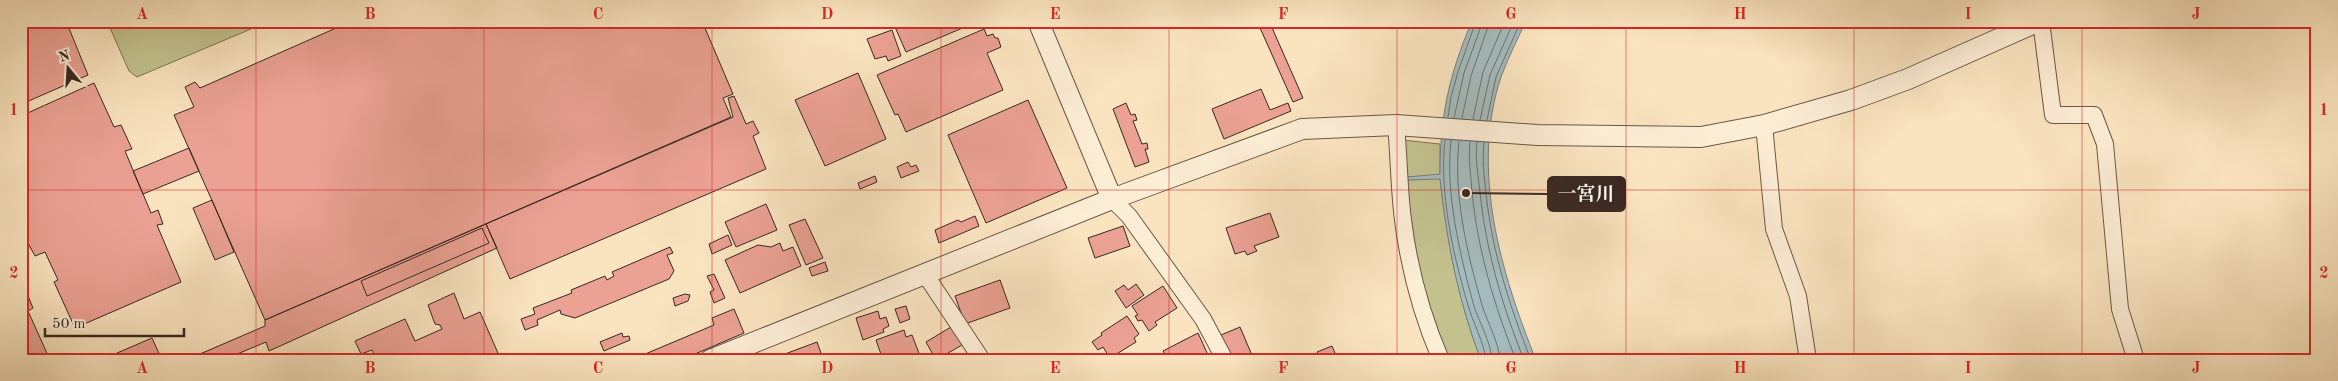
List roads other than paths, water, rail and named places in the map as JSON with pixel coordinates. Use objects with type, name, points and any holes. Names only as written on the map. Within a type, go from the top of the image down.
[{"type":"street","points":[[1038,21],[1112,199],[1129,216],[1203,319],[1225,360]]},
{"type":"street","points":[[710,360],[1112,199],[1302,129],[1400,126],[1537,135],[1701,137],[1764,125],[1851,100],[1908,79],[2040,21],[2053,115],[2094,115],[2105,144],[2120,309],[2136,360]]},
{"type":"street","points":[[1764,125],[1774,229],[1798,296],[1808,360]]},
{"type":"street","points":[[1400,126],[1403,218],[1408,251],[1427,326],[1441,360]]},
{"type":"street","points":[[925,274],[982,360]]},
{"type":"water","points":[[1472,21],[1526,21],[1501,77],[1492,112],[1488,148],[1489,184],[1501,257],[1511,292],[1536,360],[1481,360],[1454,271],[1440,179],[1407,180],[1407,177],[1440,174],[1440,153],[1447,96],[1457,60]]},
{"type":"place","name":"一宮川","points":[[1466,193]]}]
